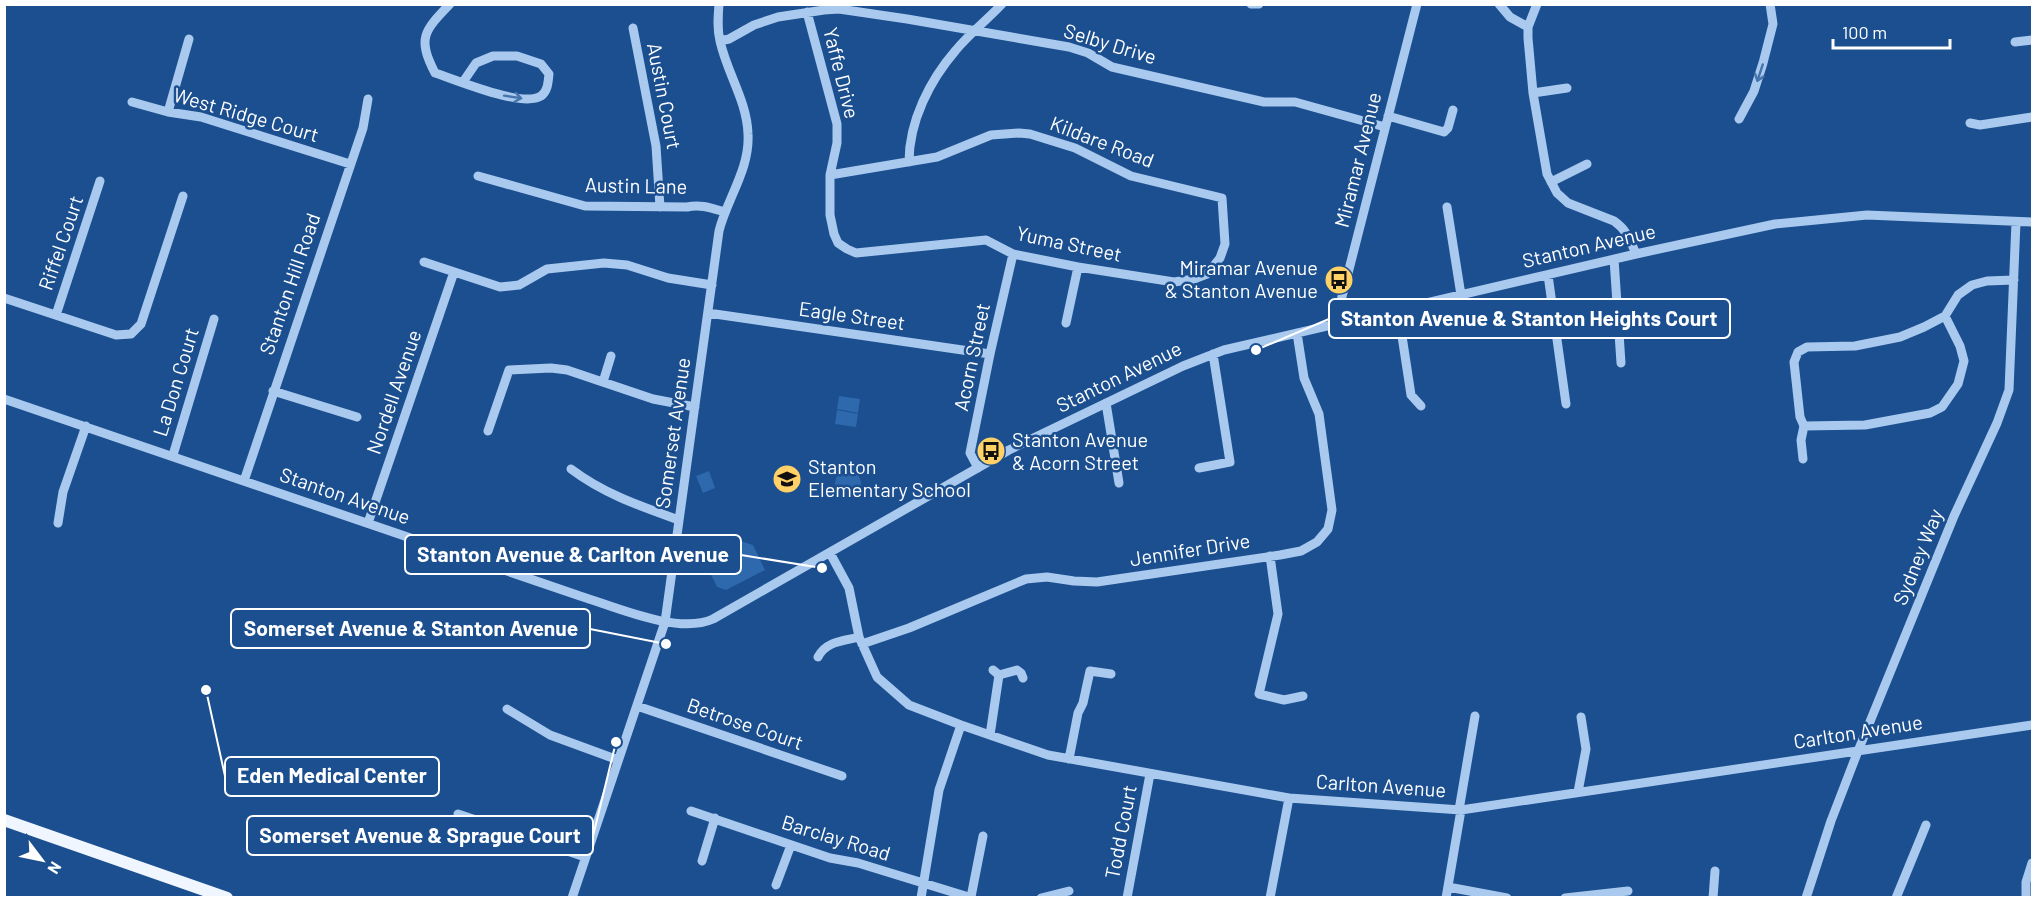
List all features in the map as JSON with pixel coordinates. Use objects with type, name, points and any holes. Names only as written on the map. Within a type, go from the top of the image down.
[{"type":"main road","points":[[4,820],[227,897]]},
{"type":"street","points":[[450,4],[432,22],[424,38],[425,54],[435,73],[489,92],[533,99],[542,95],[548,86],[549,74],[541,64],[517,56],[493,56],[476,63],[463,82]]},
{"type":"street","name":"Somerset Avenue","points":[[572,897],[665,622],[719,231],[746,160],[749,137],[742,102],[720,41],[719,4]]},
{"type":"street","points":[[909,162],[910,143],[916,121],[931,85],[957,49],[1002,4]]},
{"type":"street","points":[[1251,4],[1258,4]]},
{"type":"street","name":"Miramar Avenue","points":[[1335,324],[1417,4]]},
{"type":"street","points":[[1499,4],[1510,17],[1528,27]]},
{"type":"street","points":[[1537,4],[1528,27],[1533,93],[1545,166],[1551,182],[1557,193],[1568,203],[1621,225],[1628,234],[1636,254]]},
{"type":"street","points":[[1740,119],[1754,91],[1773,24],[1770,4]]},
{"type":"street","name":"Selby Drive","points":[[720,41],[729,39],[765,21],[807,12],[839,9],[1069,47],[1088,53],[1112,67],[1264,102],[1295,102],[1384,127]]},
{"type":"street","name":"Yaffe Drive","points":[[807,12],[837,124],[837,143],[830,175],[830,215]]},
{"type":"street","name":"Austin Court","points":[[633,28],[656,146],[660,207]]},
{"type":"street","points":[[168,112],[189,39]]},
{"type":"street","points":[[2015,42],[2032,40]]},
{"type":"street","points":[[1533,93],[1567,88]]},
{"type":"street","name":"Stanton Hill Road","points":[[244,481],[363,128],[368,99]]},
{"type":"street","name":"West Ridge Court","points":[[132,102],[168,112],[201,117],[350,164]]},
{"type":"street","points":[[1388,116],[1444,132],[1448,128],[1453,110]]},
{"type":"street","points":[[1970,123],[1980,125],[2032,117]]},
{"type":"street","name":"Kildare Road","points":[[830,175],[937,157],[991,135],[1019,133],[1030,134],[1075,148],[1131,176],[1222,198]]},
{"type":"street","points":[[1551,182],[1587,164]]},
{"type":"street","name":"Austin Lane","points":[[478,177],[585,206],[702,206],[725,212]]},
{"type":"street","name":"Riffel Court","points":[[56,315],[100,181]]},
{"type":"street","points":[[4,298],[116,335],[131,334],[141,324],[183,196]]},
{"type":"street","name":"Yuma Street","points":[[830,215],[838,243],[856,253],[986,240],[1013,254],[1174,282],[1207,274],[1220,258],[1225,244],[1222,198]]},
{"type":"street","points":[[1447,207],[1461,295]]},
{"type":"street","name":"Stanton Avenue","points":[[4,399],[580,596],[665,622],[694,625],[705,623],[830,554],[1009,450],[1197,359],[1213,354],[1548,274],[1775,224],[1887,215],[2032,222]]},
{"type":"street","name":"Sydney Way","points":[[1806,897],[1831,821],[1858,751],[1954,516],[2003,409],[2009,390],[2016,222]]},
{"type":"street","name":"Acorn Street","points":[[978,468],[970,453],[1013,254]]},
{"type":"street","points":[[1614,259],[1621,363]]},
{"type":"street","points":[[424,262],[494,286],[519,285],[547,269],[604,263],[627,265],[668,278],[712,285]]},
{"type":"street","points":[[1066,323],[1078,267]]},
{"type":"street","name":"Nordell Avenue","points":[[368,523],[453,272]]},
{"type":"street","points":[[1548,274],[1566,404]]},
{"type":"street","points":[[1803,459],[1801,440],[1804,426],[1800,417],[1794,362],[1798,352],[1807,347],[1855,346],[1912,333],[1945,316],[1958,295],[1972,285],[1987,280],[2014,280]]},
{"type":"street","points":[[1398,310],[1411,395],[1421,406]]},
{"type":"street","name":"Eagle Street","points":[[708,313],[990,354]]},
{"type":"street","points":[[1804,426],[1865,425],[1930,412],[1942,407],[1958,384],[1964,368],[1960,346],[1945,316]]},
{"type":"street","name":"La Don Court","points":[[173,455],[214,319]]},
{"type":"street","name":"Jennifer Drive","points":[[818,657],[820,652],[830,644],[860,641],[899,632],[1026,579],[1047,576],[1097,582],[1301,551],[1313,546],[1324,534],[1332,517],[1332,503],[1319,414],[1304,378],[1297,333]]},
{"type":"street","points":[[1199,468],[1230,462],[1213,354]]},
{"type":"street","points":[[603,382],[611,356]]},
{"type":"street","points":[[488,431],[509,370],[560,369],[653,399],[695,407]]},
{"type":"street","points":[[273,392],[357,417]]},
{"type":"street","points":[[1106,403],[1119,483]]},
{"type":"street","points":[[58,523],[63,492],[86,426]]},
{"type":"street","points":[[571,469],[611,495],[679,520]]},
{"type":"street","name":"Carlton Avenue","points":[[830,554],[849,588],[860,641],[877,677],[909,705],[1048,755],[1289,798],[1460,810],[2032,725]]},
{"type":"street","points":[[1270,556],[1278,614],[1259,694],[1284,700],[1303,696]]},
{"type":"street","points":[[990,735],[996,672],[1017,670],[1023,678]]},
{"type":"street","points":[[1069,759],[1078,713],[1083,703],[1090,671],[1111,674]]},
{"type":"street","name":"Betrose Court","points":[[637,706],[842,776]]},
{"type":"street","points":[[507,709],[550,735],[618,760]]},
{"type":"street","points":[[1446,897],[1475,716]]},
{"type":"street","points":[[1578,792],[1586,749],[1581,717]]},
{"type":"street","points":[[921,897],[939,790],[961,725]]},
{"type":"street","name":"Todd Court","points":[[1127,897],[1150,774]]},
{"type":"street","points":[[1270,897],[1289,798]]},
{"type":"street","name":"Barclay Road","points":[[691,811],[830,858],[858,863],[972,897]]},
{"type":"street","points":[[458,814],[585,857]]},
{"type":"street","points":[[702,861],[716,818]]},
{"type":"street","points":[[1896,897],[1926,825]]},
{"type":"street","points":[[972,897],[983,836]]},
{"type":"street","points":[[776,885],[791,845]]},
{"type":"street","points":[[2026,897],[2032,863]]},
{"type":"street","points":[[1713,897],[1715,871]]},
{"type":"street","points":[[1448,887],[1507,897]]},
{"type":"street","points":[[1041,897],[1069,891]]},
{"type":"street","points":[[1565,897],[1628,891]]},
{"type":"shaded area","points":[[839,396],[860,399],[858,413],[837,409]]},
{"type":"shaded area","points":[[837,410],[858,414],[856,427],[835,424]]},
{"type":"shaded area","points":[[709,471],[715,488],[703,493],[696,476]]},
{"type":"shaded area","points":[[848,471],[857,475],[861,484],[857,493],[848,497],[839,493],[835,484],[839,475]]},
{"type":"shaded area","points":[[722,535],[753,545],[765,570],[726,590],[717,587],[698,548]]},
{"type":"place","name":"Miramar Avenue & Stanton Avenue","points":[[1339,280]]},
{"type":"place","name":"Stanton Avenue & Stanton Heights Court","points":[[1256,350]]},
{"type":"place","name":"Stanton Avenue & Acorn Street","points":[[991,451]]},
{"type":"place","name":"Stanton Elementary School","points":[[787,479]]},
{"type":"place","name":"Stanton Avenue & Carlton Avenue","points":[[822,568]]},
{"type":"place","name":"Somerset Avenue & Stanton Avenue","points":[[666,644]]},
{"type":"place","name":"Eden Medical Center","points":[[206,690]]},
{"type":"place","name":"Somerset Avenue & Sprague Court","points":[[616,742]]}]
